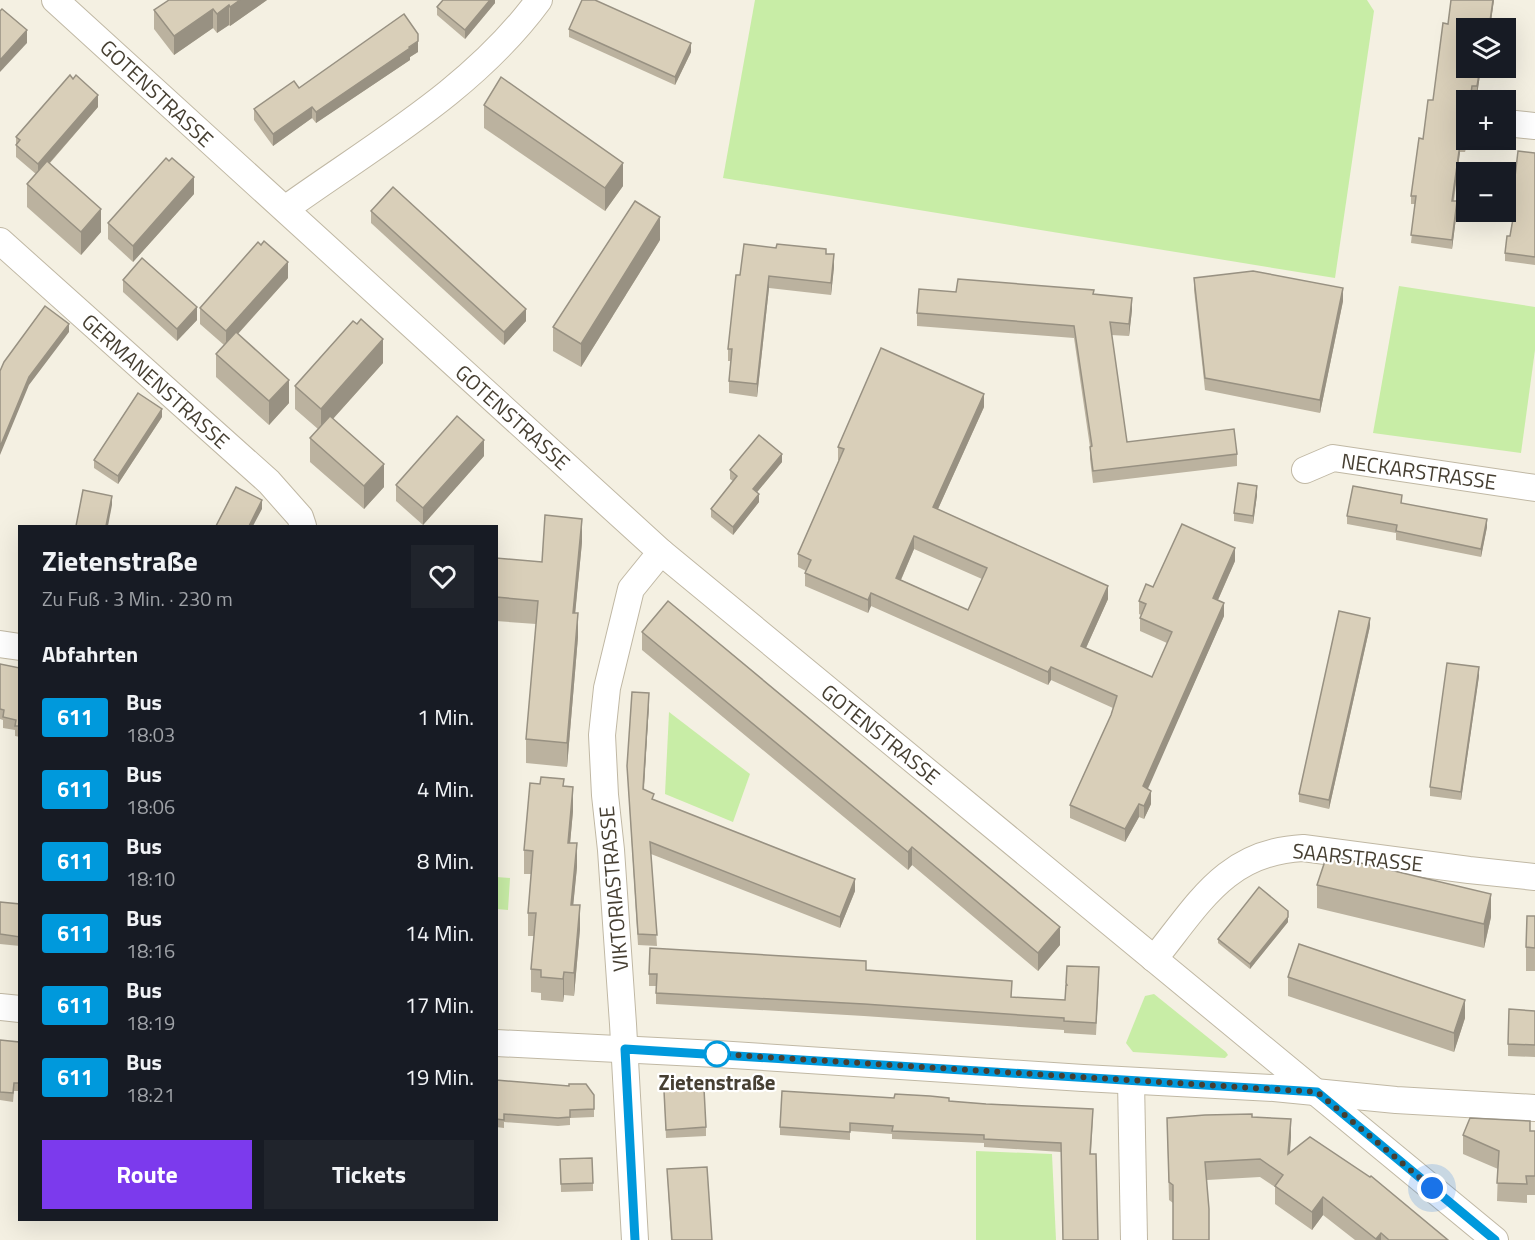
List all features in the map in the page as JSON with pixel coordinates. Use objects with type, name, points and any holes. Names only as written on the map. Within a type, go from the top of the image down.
[{"type":"street","name":"GOTENSTRASSE","points":[[55,0],[661,552],[1494,1240]]},
{"type":"street","points":[[285,209],[399,131],[470,76],[496,52],[539,0]]},
{"type":"street","points":[[1516,124],[1535,126]]},
{"type":"street","name":"GERMANENSTRASSE","points":[[0,241],[269,482],[300,517],[303,525]]},
{"type":"street","name":"NECKARSTRASSE","points":[[1305,470],[1333,458],[1535,488]]},
{"type":"street","name":"VIKTORIASTRASSE","points":[[635,1240],[625,1049],[602,735],[608,688],[631,589],[661,552]]},
{"type":"street","points":[[0,644],[18,647]]},
{"type":"street","name":"SAARSTRASSE","points":[[1154,959],[1207,893],[1226,874],[1249,860],[1283,849],[1303,848],[1535,877]]},
{"type":"street","points":[[0,1007],[18,1009]]},
{"type":"street","points":[[498,1043],[1317,1092],[1396,1100],[1535,1108]]},
{"type":"street","points":[[1131,1081],[1134,1240]]},
{"type":"green space","points":[[755,0],[1367,0],[1374,11],[1335,278],[723,178]]},
{"type":"green space","points":[[1399,286],[1535,307],[1535,350],[1521,453],[1373,433]]},
{"type":"green space","points":[[669,712],[750,774],[733,822],[665,794]]},
{"type":"green space","points":[[498,877],[510,878],[508,910],[498,909]]},
{"type":"green space","points":[[1154,994],[1228,1055],[1225,1058],[1133,1052],[1126,1043],[1145,996]]},
{"type":"green space","points":[[976,1151],[1052,1154],[1056,1240],[976,1240]]},
{"type":"building","points":[[169,0],[240,0],[217,14],[213,9],[174,36],[154,10]]},
{"type":"building","points":[[443,0],[490,0],[465,30],[437,7]]},
{"type":"building","points":[[582,0],[595,0],[691,43],[675,77],[569,29]]},
{"type":"building","points":[[1451,0],[1493,0],[1490,18],[1456,18],[1456,78],[1478,78],[1477,86],[1472,86],[1471,90],[1456,90],[1456,150],[1459,150],[1452,201],[1456,201],[1456,209],[1452,240],[1411,235],[1416,196],[1411,196],[1419,138],[1423,139],[1428,100],[1433,100],[1443,23],[1448,24]]},
{"type":"building","points":[[2,9],[27,30],[0,60],[0,11]]},
{"type":"building","points":[[404,14],[418,34],[418,41],[316,112],[312,107],[273,134],[254,109],[294,81],[299,88]]},
{"type":"building","points":[[70,75],[73,79],[76,75],[98,95],[38,164],[16,145],[20,140],[16,137]]},
{"type":"building","points":[[501,77],[623,163],[605,188],[484,105]]},
{"type":"building","points":[[1518,151],[1535,153],[1535,257],[1505,253],[1507,236],[1510,236],[1512,222],[1516,222]]},
{"type":"building","points":[[166,158],[169,161],[172,158],[194,177],[133,246],[108,223]]},
{"type":"building","points":[[47,161],[101,209],[81,232],[27,184]]},
{"type":"building","points":[[393,187],[526,309],[504,332],[371,211]]},
{"type":"building","points":[[635,201],[660,217],[581,344],[553,327]]},
{"type":"building","points":[[264,241],[288,262],[226,331],[200,308],[258,242],[261,245]]},
{"type":"building","points":[[744,244],[776,248],[777,244],[826,249],[826,254],[834,254],[831,283],[769,276],[757,384],[729,381],[732,349],[728,349],[736,275],[740,275]]},
{"type":"building","points":[[142,258],[197,307],[177,329],[123,280]]},
{"type":"building","points":[[1253,271],[1343,288],[1320,400],[1205,378],[1194,278]]},
{"type":"building","points":[[958,279],[1094,290],[1093,294],[1132,298],[1129,324],[1110,322],[1127,442],[1234,429],[1237,454],[1093,471],[1090,447],[1092,446],[1074,326],[917,313],[919,289],[956,292]]},
{"type":"building","points":[[45,306],[69,324],[29,377],[0,447],[0,371],[4,362]]},
{"type":"building","points":[[361,319],[383,339],[321,409],[295,386],[353,321],[357,324]]},
{"type":"building","points":[[236,332],[289,380],[269,401],[216,354]]},
{"type":"building","points":[[881,348],[984,394],[933,507],[1108,586],[1081,646],[1152,677],[1172,632],[1140,618],[1146,604],[1139,601],[1146,584],[1153,587],[1182,524],[1235,548],[1213,598],[1224,603],[1143,786],[1151,791],[1144,806],[1139,804],[1125,829],[1070,805],[1111,715],[1117,696],[1051,667],[1048,672],[871,593],[868,600],[805,573],[811,560],[798,554],[844,449],[838,447]],"holes":[[[914,536],[987,568],[968,610],[896,578]]]},
{"type":"building","points":[[138,393],[162,409],[118,476],[94,460]]},
{"type":"building","points":[[330,416],[384,464],[364,486],[310,438]]},
{"type":"building","points":[[457,416],[484,440],[423,508],[396,485]]},
{"type":"building","points":[[759,435],[782,454],[753,489],[759,494],[733,527],[711,509],[737,476],[730,470]]},
{"type":"building","points":[[1238,483],[1257,486],[1253,516],[1234,513]]},
{"type":"building","points":[[1353,486],[1402,495],[1401,503],[1487,519],[1481,549],[1396,531],[1397,525],[1347,516]]},
{"type":"building","points":[[236,487],[262,500],[250,525],[217,525]]},
{"type":"building","points":[[83,490],[112,496],[106,525],[76,525]]},
{"type":"building","points":[[545,515],[582,519],[573,613],[578,613],[567,743],[526,739],[538,601],[498,597],[498,558],[542,562]]},
{"type":"building","points":[[668,601],[1060,927],[1038,953],[912,847],[908,852],[642,632]]},
{"type":"building","points":[[1339,611],[1370,618],[1329,800],[1299,794]]},
{"type":"building","points":[[1447,663],[1479,667],[1461,792],[1430,787]]},
{"type":"building","points":[[0,664],[18,668],[18,726],[15,726],[16,720],[3,717],[4,710],[0,709]]},
{"type":"building","points":[[632,692],[649,693],[643,789],[654,794],[652,799],[855,879],[840,917],[650,842],[657,935],[638,934],[627,766]]},
{"type":"building","points":[[541,777],[564,779],[563,786],[573,787],[568,843],[577,843],[571,905],[580,905],[574,973],[564,972],[563,979],[541,977],[541,970],[531,969],[536,913],[528,913],[533,851],[524,850],[530,783],[540,784]]},
{"type":"building","points":[[1327,855],[1491,894],[1484,924],[1317,885]]},
{"type":"building","points":[[1259,887],[1288,911],[1288,917],[1250,964],[1218,939]]},
{"type":"building","points":[[0,902],[18,904],[18,937],[0,934]]},
{"type":"building","points":[[1527,916],[1535,916],[1535,948],[1526,947]]},
{"type":"building","points":[[1299,944],[1465,1000],[1454,1033],[1288,977]]},
{"type":"building","points":[[650,948],[866,961],[866,970],[1012,981],[1011,997],[1065,1000],[1067,966],[1099,967],[1096,1023],[1064,1021],[1064,1018],[864,1004],[656,993],[657,974],[649,974]]},
{"type":"building","points":[[1509,1009],[1535,1011],[1535,1045],[1508,1044]]},
{"type":"building","points":[[0,1040],[18,1042],[18,1083],[14,1083],[13,1093],[0,1092]]},
{"type":"building","points":[[498,1080],[569,1086],[569,1084],[586,1084],[594,1095],[594,1109],[570,1110],[570,1117],[504,1114],[504,1120],[498,1119]]},
{"type":"building","points":[[704,1089],[706,1127],[666,1130],[664,1091]]},
{"type":"building","points":[[782,1091],[894,1098],[895,1094],[930,1096],[949,1098],[949,1101],[986,1104],[1093,1109],[1090,1154],[1096,1154],[1098,1240],[1063,1240],[1061,1143],[984,1139],[984,1135],[892,1131],[893,1126],[850,1123],[850,1132],[780,1127]]},
{"type":"building","points":[[1252,1114],[1252,1117],[1291,1119],[1288,1154],[1310,1137],[1371,1176],[1448,1240],[1389,1240],[1381,1233],[1376,1239],[1323,1197],[1312,1212],[1275,1186],[1283,1175],[1260,1159],[1205,1162],[1209,1240],[1173,1240],[1173,1185],[1169,1182],[1167,1118]]},
{"type":"building","points":[[1470,1118],[1530,1121],[1530,1131],[1535,1131],[1535,1176],[1526,1176],[1527,1184],[1497,1183],[1499,1151],[1463,1135]]},
{"type":"building","points":[[592,1158],[593,1183],[561,1184],[560,1159]]},
{"type":"building","points":[[707,1167],[712,1240],[672,1240],[667,1169]]},
{"type":"bus line","name":"611","points":[[635,1240],[625,1049],[1317,1092],[1495,1240]]},
{"type":"place","name":"Zietenstraße","points":[[717,1054]]},
{"type":"route","points":[[717,1054],[1317,1092],[1432,1188]]}]
